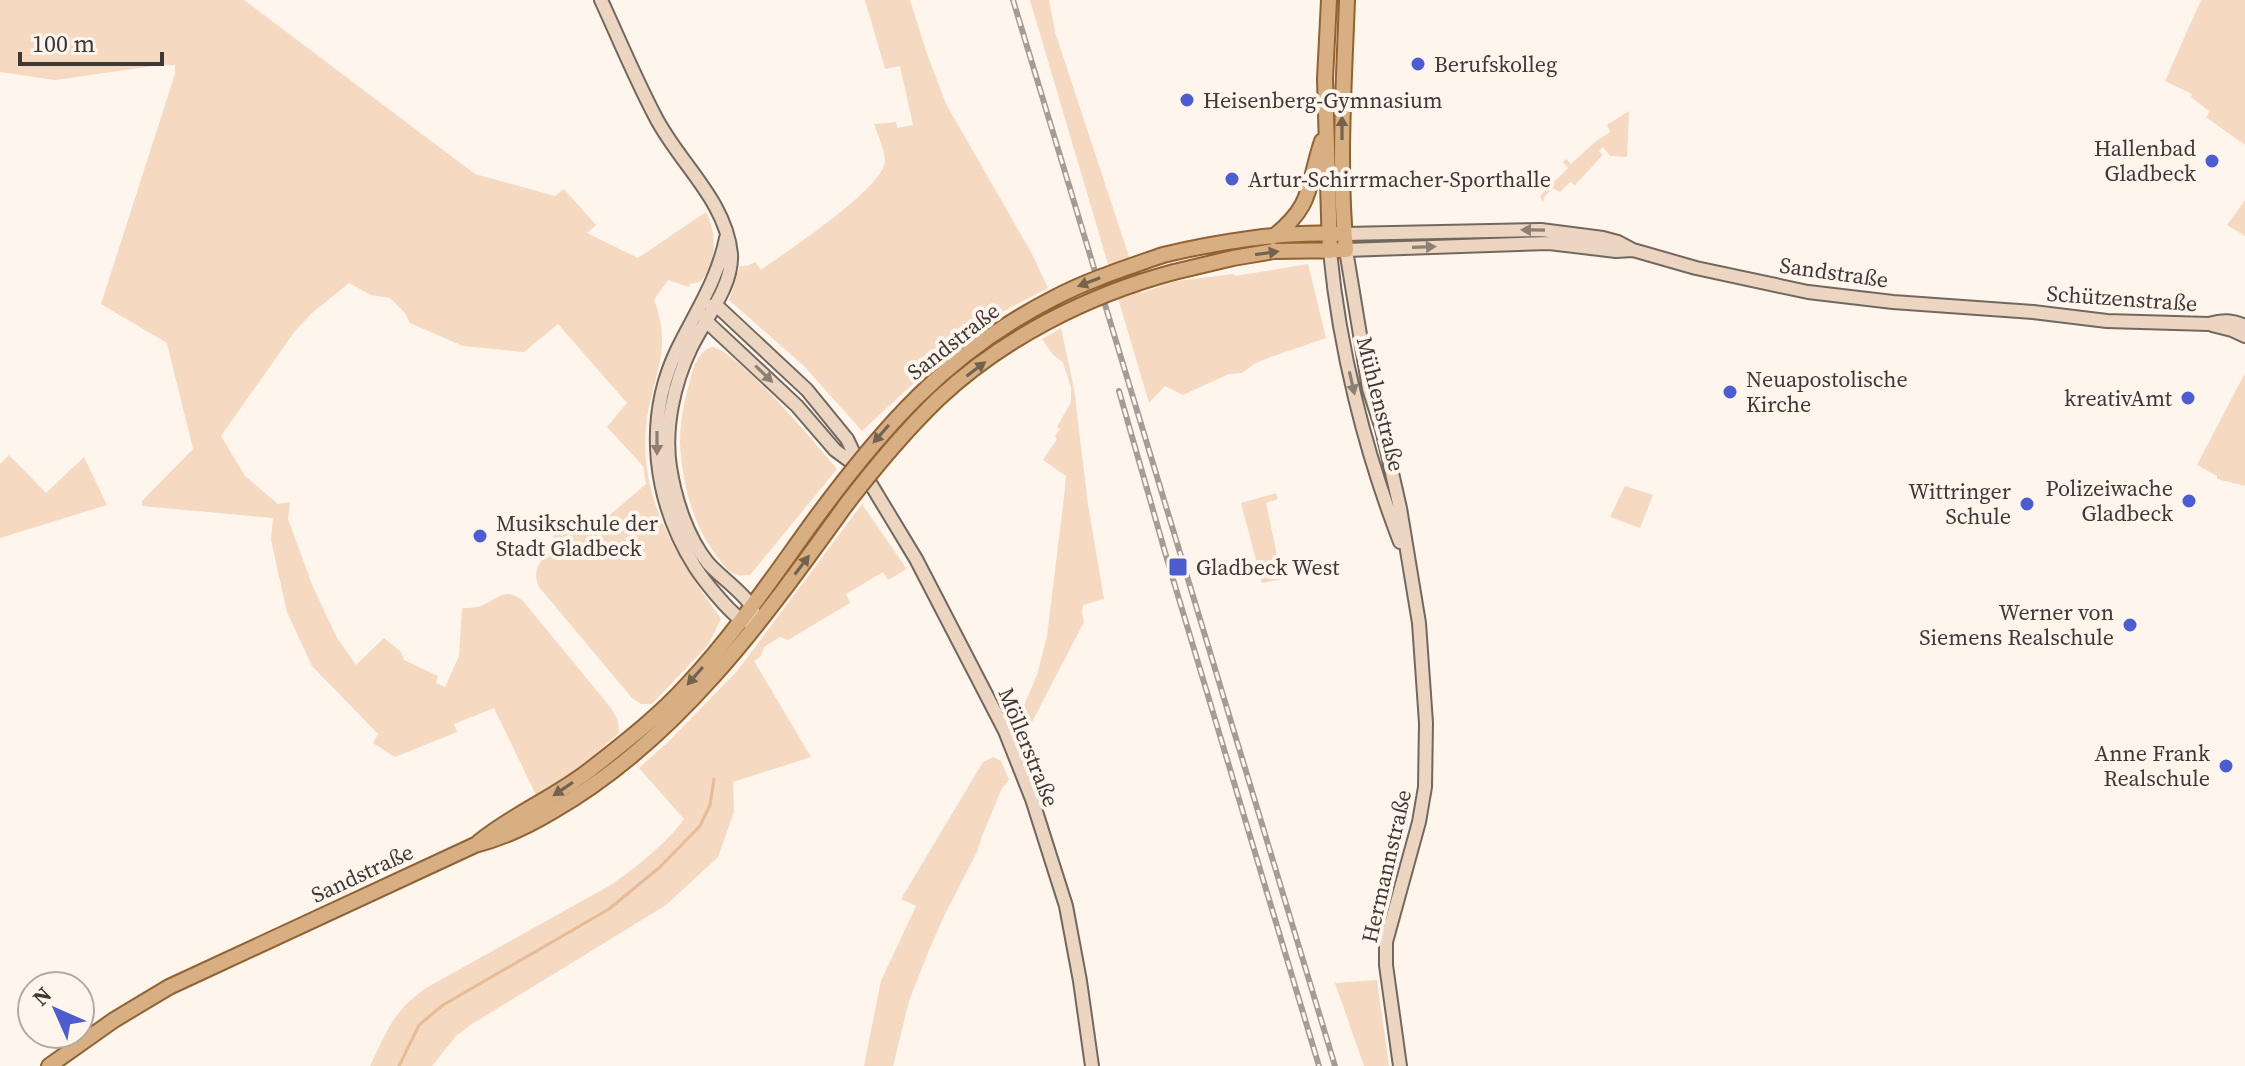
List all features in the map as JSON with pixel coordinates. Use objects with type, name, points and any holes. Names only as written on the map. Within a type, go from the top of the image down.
[{"type":"main road","points":[[601,0],[656,119],[717,209],[725,227],[731,254],[729,268],[716,305],[691,348],[678,381],[671,411],[670,464],[675,491],[692,537],[706,561],[751,606],[757,623]]},
{"type":"main road","points":[[1329,0],[1326,132],[1337,234],[1346,250]]},
{"type":"main road","points":[[1330,251],[1337,234],[1342,188],[1347,0]]},
{"type":"main road","points":[[1273,237],[1296,217],[1304,205],[1326,132]]},
{"type":"main road","name":"Sandstraße","points":[[475,845],[493,830],[542,803],[587,772],[687,685],[741,620],[853,466],[903,409],[937,377],[974,347],[1052,298],[1163,255],[1273,237],[1541,230],[1603,238],[1696,268],[1808,292],[1893,302],[2033,312]]},
{"type":"main road","points":[[726,238],[720,265],[670,366],[661,397],[657,457],[661,487],[682,545],[700,574],[741,620],[757,623]]},
{"type":"main road","name":"Sandstraße","points":[[49,1066],[114,1020],[169,987],[475,845],[498,840],[574,799],[631,757],[699,692],[775,602],[845,506],[903,435],[940,398],[996,354],[1083,304],[1130,284],[1219,261],[1274,251],[1549,243],[1616,251],[1633,250]]},
{"type":"main road","name":"Mühlenstraße","points":[[1346,250],[1367,377],[1400,508],[1419,623],[1426,723]]},
{"type":"main road","name":"Mühlenstraße","points":[[1330,251],[1342,337],[1353,387],[1389,514],[1408,563]]},
{"type":"main road","points":[[701,306],[716,305]]},
{"type":"main road","name":"Möllerstraße","points":[[716,305],[807,390],[847,439],[965,650],[1011,745],[1032,799],[1066,906],[1092,1066]]},
{"type":"main road","name":"Möllerstraße","points":[[701,306],[706,321],[797,406],[835,450],[861,468]]},
{"type":"main road","name":"Schützenstraße","points":[[2033,312],[2121,322],[2209,324],[2245,336]]},
{"type":"main road","name":"Schützenstraße","points":[[2209,324],[2223,320],[2245,326]]},
{"type":"main road","name":"Hermannstraße","points":[[1400,1066],[1392,1017],[1386,942],[1419,822],[1425,787],[1426,723]]},
{"type":"shaded area","points":[[0,0],[244,0],[475,174],[555,196],[564,189],[596,225],[587,233],[638,258],[706,212],[714,248],[706,274],[700,282],[689,287],[668,280],[654,300],[660,318],[662,350],[646,427],[646,455],[649,481],[666,529],[691,575],[721,619],[708,645],[652,704],[641,704],[632,698],[537,581],[540,562],[551,546],[557,521],[598,525],[646,484],[643,466],[607,427],[627,403],[558,324],[524,352],[463,346],[410,323],[390,298],[371,295],[349,283],[295,331],[221,436],[245,476],[278,504],[290,502],[288,519],[313,587],[337,638],[356,665],[384,638],[401,652],[404,660],[438,676],[436,683],[445,687],[459,656],[462,608],[481,606],[506,594],[523,601],[611,708],[618,721],[619,733],[577,770],[536,795],[494,708],[454,724],[457,732],[395,757],[373,743],[378,734],[312,666],[287,612],[271,540],[273,518],[142,506],[142,501],[193,449],[167,343],[101,304],[175,74],[175,65],[55,80],[0,72]]},
{"type":"shaded area","points":[[865,0],[910,0],[946,104],[1031,252],[1048,288],[1004,311],[946,353],[862,431],[804,366],[729,300],[740,266],[755,262],[761,270],[832,219],[881,172],[885,160],[874,124],[896,122],[897,128],[913,125],[900,66],[885,69]]},
{"type":"shaded area","points":[[1030,0],[1049,0],[1055,32],[1141,293],[1177,281],[1235,276],[1308,264],[1326,338],[1268,358],[1242,373],[1229,374],[1183,395],[1165,386],[1149,403]]},
{"type":"shaded area","points":[[2201,0],[2245,0],[2245,145],[2207,118],[2209,111],[2191,97],[2192,94],[2165,81]]},
{"type":"shaded area","points":[[1629,111],[1627,157],[1610,156],[1603,147],[1599,151],[1603,155],[1575,185],[1570,182],[1560,192],[1553,188],[1543,202],[1540,196],[1568,168],[1563,162],[1566,159],[1571,164],[1610,132],[1607,125]]},
{"type":"shaded area","points":[[2245,200],[2245,236],[2227,225]]},
{"type":"shaded area","points":[[1061,328],[1074,389],[1088,505],[1104,599],[1083,605],[1084,622],[1022,741],[1012,720],[1019,717],[1037,675],[1047,636],[1066,476],[1043,460],[1057,439],[1055,436],[1060,429],[1057,427],[1071,402],[1071,388],[1063,362],[1053,355],[1042,339]]},
{"type":"shaded area","points":[[712,347],[723,352],[757,380],[837,469],[750,575],[732,572],[710,546],[690,504],[683,474],[680,435],[686,396],[697,361],[703,352]]},
{"type":"shaded area","points":[[2245,373],[2245,486],[2217,479],[2217,476],[2197,465]]},
{"type":"shaded area","points":[[9,455],[46,493],[84,457],[107,505],[0,538],[0,464]]},
{"type":"shaded area","points":[[1625,486],[1653,495],[1640,528],[1610,517]]},
{"type":"shaded area","points":[[1276,493],[1278,499],[1266,503],[1282,579],[1262,583],[1241,503]]},
{"type":"shaded area","points":[[862,504],[905,570],[888,580],[883,572],[846,594],[850,603],[788,640],[780,637],[764,647],[761,656],[754,661],[811,757],[733,782],[734,812],[718,857],[666,905],[472,1024],[456,1036],[432,1066],[370,1066],[392,1022],[426,988],[609,886],[649,856],[677,828],[684,819],[639,768],[738,670]]},
{"type":"shaded area","points":[[993,757],[1001,761],[1009,780],[1002,788],[977,852],[929,950],[909,1001],[893,1066],[864,1066],[881,981],[916,906],[901,899],[983,762]]},
{"type":"shaded area","points":[[1377,980],[1389,1066],[1364,1066],[1335,983]]},
{"type":"waterway","points":[[399,1066],[419,1025],[443,1005],[609,909],[660,867],[700,826],[710,805],[714,779]]},
{"type":"railway","points":[[1013,0],[1335,1066]]},
{"type":"railway","points":[[1119,391],[1319,1066]]},
{"type":"place","name":"Berufskolleg","points":[[1418,64]]},
{"type":"place","name":"Heisenberg-Gymnasium","points":[[1187,100]]},
{"type":"place","name":"Hallenbad Gladbeck","points":[[2212,161]]},
{"type":"place","name":"Artur-Schirrmacher-Sporthalle","points":[[1232,179]]},
{"type":"place","name":"Neuapostolische Kirche","points":[[1730,392]]},
{"type":"place","name":"kreativAmt","points":[[2188,398]]},
{"type":"place","name":"Polizeiwache Gladbeck","points":[[2189,501]]},
{"type":"place","name":"Wittringer Schule","points":[[2027,504]]},
{"type":"place","name":"Musikschule der Stadt Gladbeck","points":[[480,536]]},
{"type":"place","name":"Gladbeck West","points":[[1178,567]]},
{"type":"place","name":"Werner von Siemens Realschule","points":[[2130,625]]},
{"type":"place","name":"Anne Frank Realschule","points":[[2226,766]]}]
